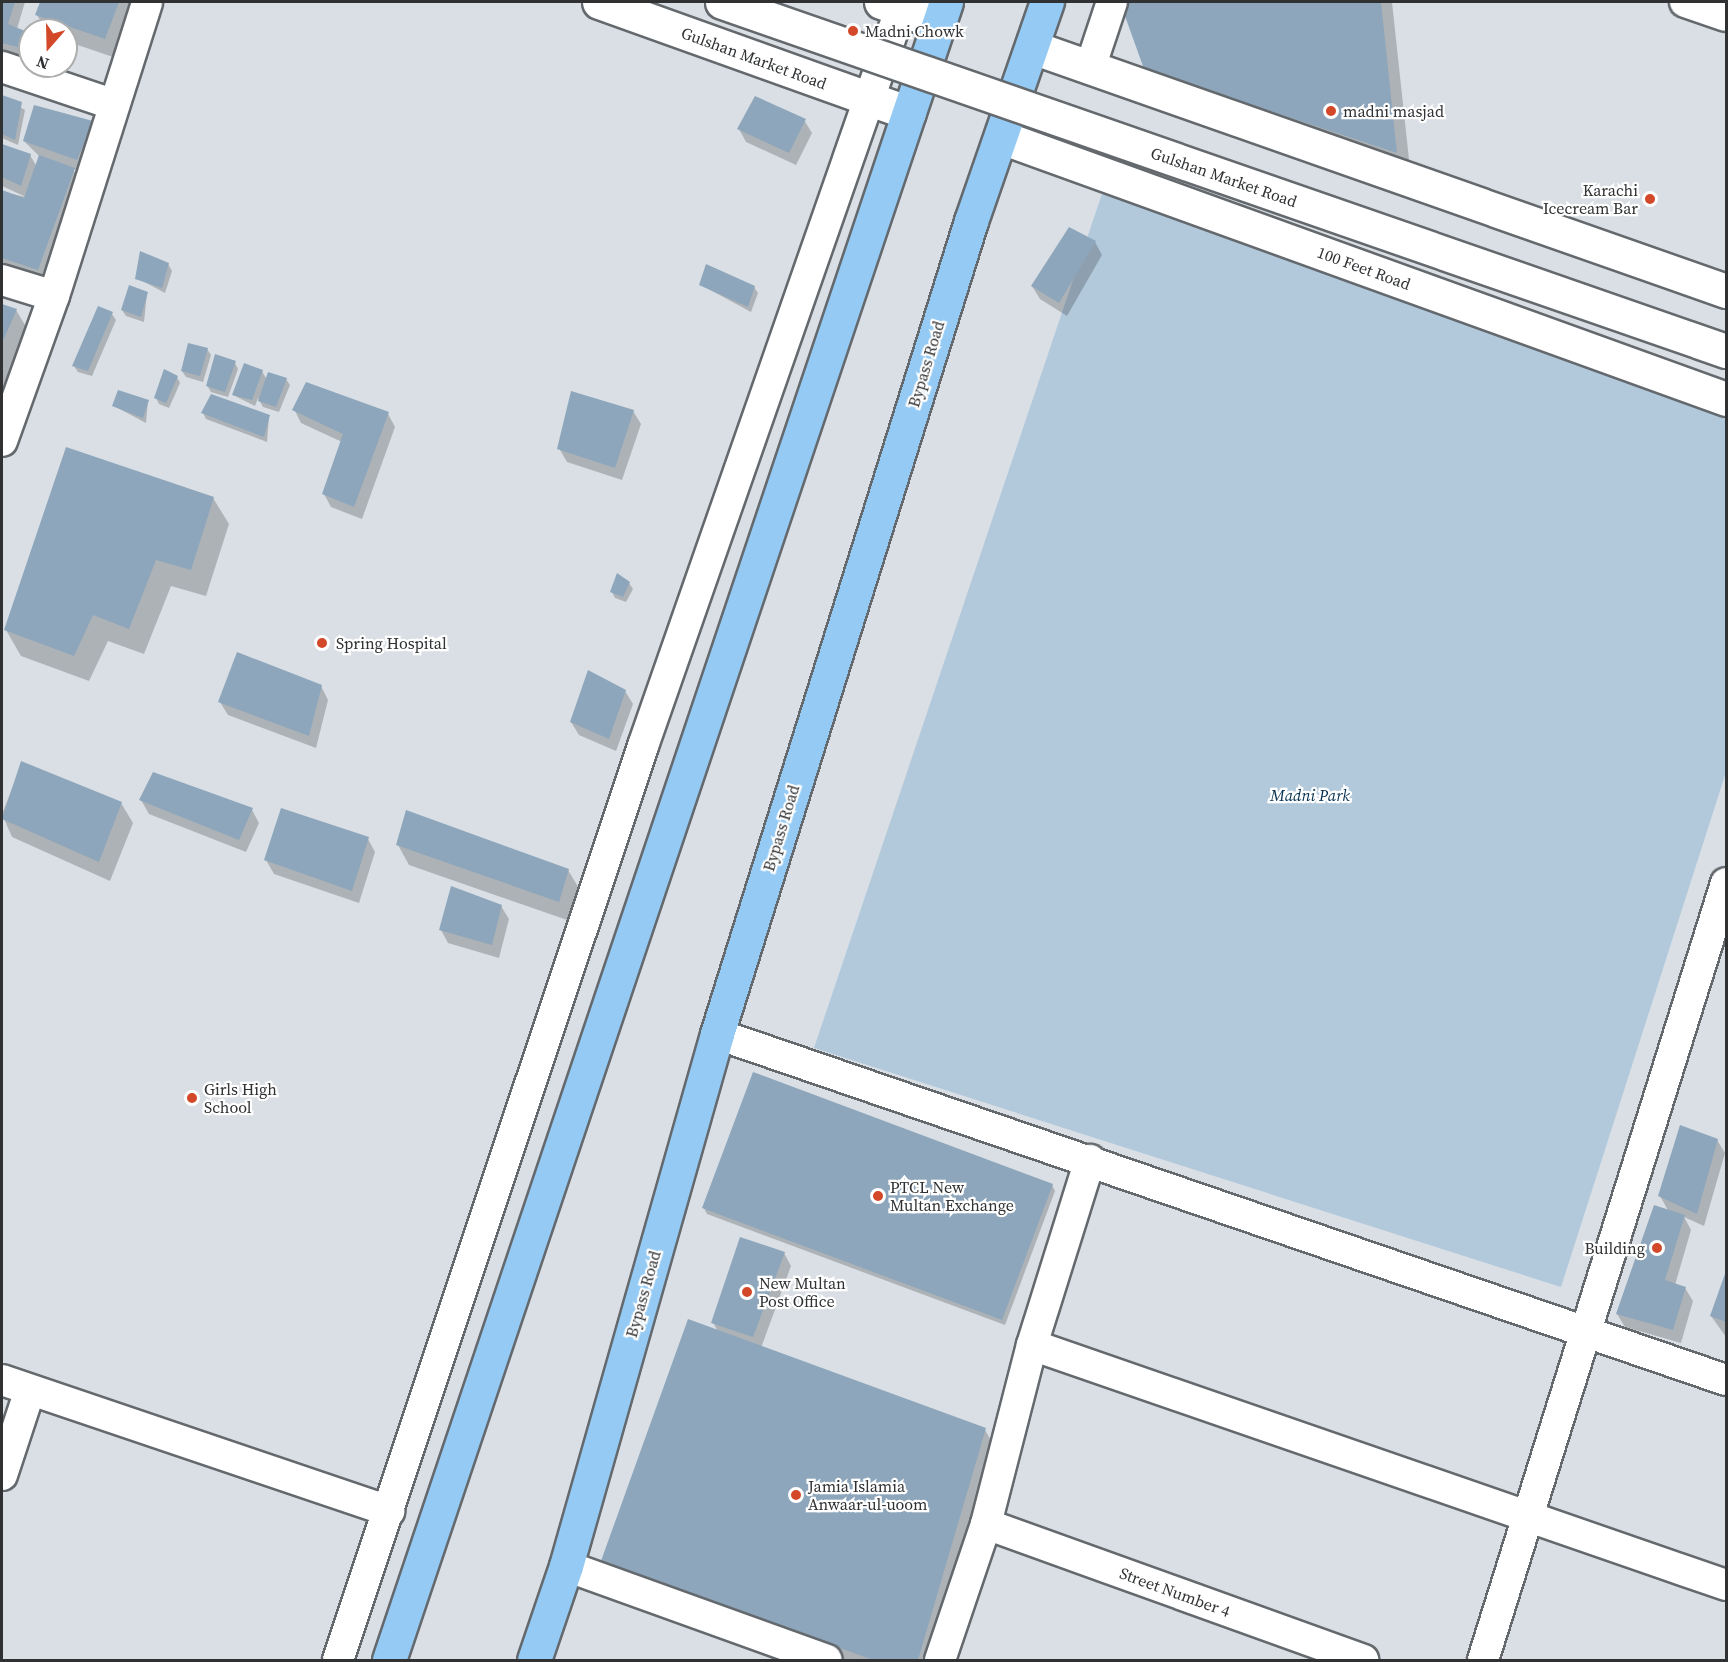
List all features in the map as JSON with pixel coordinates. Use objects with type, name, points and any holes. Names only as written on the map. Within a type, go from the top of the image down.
[{"type":"main road","name":"Gulshan Market Road","points":[[599,2],[909,113]]},
{"type":"main road","name":"Gulshan Market Road","points":[[722,2],[1726,351]]},
{"type":"main road","name":"Bypass Road","points":[[534,1660],[567,1566],[717,1034],[1000,137],[1047,2]]},
{"type":"main road","points":[[389,1660],[784,478],[943,12],[895,4]]},
{"type":"main road","points":[[1032,47],[1726,291]]},
{"type":"main road","name":"100 Feet Road","points":[[1000,137],[1726,399]]},
{"type":"street","points":[[2,441],[54,296],[112,104],[147,2]]},
{"type":"street","points":[[1090,68],[1112,2]]},
{"type":"street","points":[[1685,2],[1726,16]]},
{"type":"street","points":[[338,1660],[643,746],[872,100],[895,4]]},
{"type":"street","points":[[2,67],[112,104]]},
{"type":"street","points":[[2,280],[54,296]]},
{"type":"street","points":[[744,460],[784,478]]},
{"type":"street","points":[[1483,1660],[1726,883]]},
{"type":"street","points":[[717,1034],[1588,1329],[1726,1380]]},
{"type":"street","points":[[940,1660],[986,1524],[1032,1345],[1090,1160]]},
{"type":"street","points":[[1032,1345],[1726,1585]]},
{"type":"street","points":[[2,1380],[389,1511]]},
{"type":"street","points":[[2,1475],[30,1390]]},
{"type":"street","name":"Street Number 4","points":[[986,1524],[1363,1660]]},
{"type":"street","points":[[567,1566],[827,1660]]},
{"type":"green space","name":"Madni Park","points":[[1107,179],[1726,403],[1726,772],[1561,1287],[814,1048]]},
{"type":"building","points":[[2,2],[15,2],[8,24],[18,28],[18,47],[2,43]]},
{"type":"building","points":[[40,2],[119,2],[105,39],[78,30],[78,18],[44,18],[35,15]]},
{"type":"building","name":"madni masjad","points":[[1120,2],[1381,2],[1397,153],[1144,69]]},
{"type":"building","points":[[2,95],[22,102],[15,140],[2,134]]},
{"type":"building","points":[[755,96],[806,119],[789,153],[737,129]]},
{"type":"building","points":[[34,105],[93,121],[77,160],[23,141]]},
{"type":"building","points":[[2,144],[31,154],[21,186],[2,177]]},
{"type":"building","points":[[39,155],[75,168],[38,270],[2,258],[2,190],[24,198]]},
{"type":"building","points":[[1069,227],[1096,241],[1059,303],[1031,286]]},
{"type":"building","points":[[140,251],[169,263],[162,288],[135,279]]},
{"type":"building","points":[[706,264],[755,286],[748,307],[699,285]]},
{"type":"building","points":[[129,285],[148,292],[141,317],[121,310]]},
{"type":"building","points":[[2,304],[17,309],[2,343]]},
{"type":"building","points":[[98,306],[113,312],[88,371],[72,366]]},
{"type":"building","points":[[188,343],[208,348],[200,376],[181,371]]},
{"type":"building","points":[[215,354],[236,361],[225,392],[206,386]]},
{"type":"building","points":[[244,363],[263,370],[252,400],[232,395]]},
{"type":"building","points":[[164,369],[178,376],[166,403],[154,398]]},
{"type":"building","points":[[268,372],[287,378],[276,407],[258,401]]},
{"type":"building","points":[[306,382],[389,412],[354,507],[322,494],[343,434],[292,410]]},
{"type":"building","points":[[118,390],[149,400],[143,418],[112,406]]},
{"type":"building","points":[[571,391],[634,410],[615,468],[557,449]]},
{"type":"building","points":[[211,394],[270,415],[264,437],[201,413]]},
{"type":"building","points":[[66,447],[214,497],[191,570],[156,560],[129,629],[93,615],[74,656],[4,630]]},
{"type":"building","points":[[617,573],[630,582],[623,597],[610,592]]},
{"type":"building","points":[[237,652],[322,685],[309,736],[218,702]]},
{"type":"building","points":[[588,670],[626,690],[609,739],[570,722]]},
{"type":"building","points":[[21,761],[122,802],[99,862],[2,819]]},
{"type":"building","points":[[153,772],[253,808],[239,840],[139,800]]},
{"type":"building","points":[[281,808],[369,837],[352,891],[264,860]]},
{"type":"building","points":[[406,810],[569,869],[559,902],[396,845]]},
{"type":"building","points":[[451,886],[502,905],[492,945],[439,930]]},
{"type":"building","name":"PTCL New Multan Exchange","points":[[753,1072],[1053,1184],[1002,1320],[702,1208]]},
{"type":"building","name":"Building","points":[[1680,1125],[1718,1139],[1697,1214],[1658,1196]]},
{"type":"building","name":"Building","points":[[1654,1205],[1685,1215],[1665,1280],[1686,1287],[1673,1330],[1616,1314]]},
{"type":"building","points":[[740,1237],[785,1252],[753,1337],[711,1323]]},
{"type":"building","points":[[1726,1271],[1726,1322],[1710,1316]]},
{"type":"building","name":"Jamia Islamia Anwaar-ul-uoom","points":[[688,1319],[986,1428],[918,1660],[873,1660],[601,1561]]},
{"type":"place","name":"Madni Chowk","points":[[853,31]]},
{"type":"place","name":"madni masjad","points":[[1331,111]]},
{"type":"place","name":"Karachi Icecream Bar","points":[[1650,199]]},
{"type":"place","name":"Spring Hospital","points":[[322,643]]},
{"type":"place","name":"Girls High School","points":[[192,1098]]},
{"type":"place","name":"PTCL New Multan Exchange","points":[[878,1196]]},
{"type":"place","name":"Building","points":[[1657,1248]]},
{"type":"place","name":"New Multan Post Office","points":[[747,1292]]},
{"type":"place","name":"Jamia Islamia Anwaar-ul-uoom","points":[[796,1495]]}]
